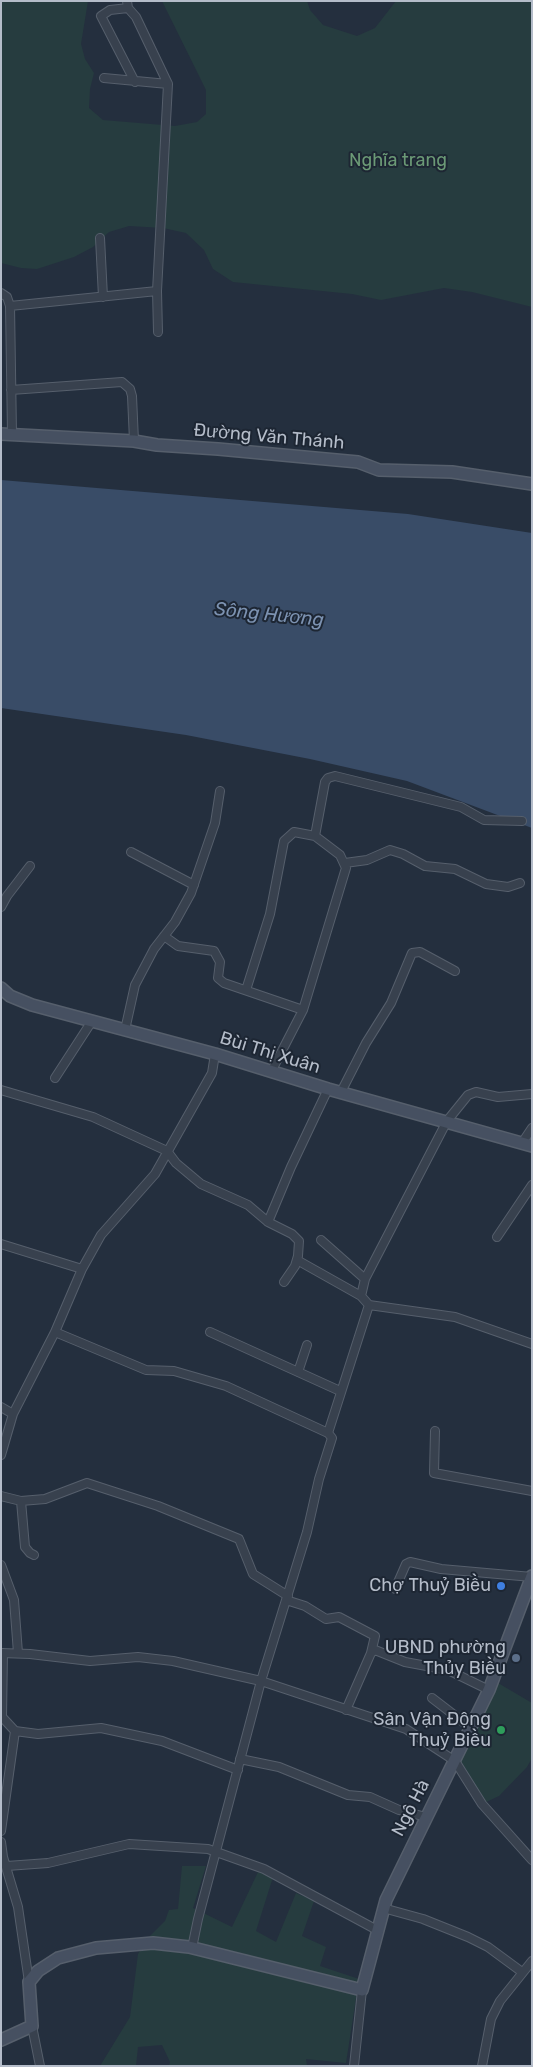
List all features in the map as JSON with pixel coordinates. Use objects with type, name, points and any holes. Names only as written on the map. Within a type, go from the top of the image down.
[{"type":"street","points":[[135,82],[101,16],[105,12],[127,5],[136,17],[168,84],[157,291],[158,332]]},
{"type":"street","points":[[104,78],[168,84]]},
{"type":"street","points":[[100,238],[104,297]]},
{"type":"street","points":[[10,306],[157,291]]},
{"type":"street","points":[[1,293],[7,297],[10,306],[5,346],[11,390],[7,434]]},
{"type":"street","points":[[11,390],[122,382],[130,389],[132,396],[134,441]]},
{"type":"street","name":"Đường Văn Thánh","points":[[7,434],[134,441],[358,462],[379,470],[452,472],[532,484]]},
{"type":"street","points":[[315,836],[325,782],[328,778],[335,776],[461,807],[484,820],[522,821]]},
{"type":"street","points":[[125,1030],[135,985],[154,949],[184,909],[194,885],[215,823],[220,791]]},
{"type":"street","points":[[246,990],[270,914],[284,841],[294,832],[315,836],[332,848],[345,863],[344,876],[303,1010],[271,1072]]},
{"type":"street","points":[[345,863],[367,860],[390,850],[403,854],[425,866],[455,869],[486,884],[508,887],[520,883]]},
{"type":"street","points":[[131,852],[194,885]]},
{"type":"street","points":[[1,907],[30,866]]},
{"type":"street","points":[[164,936],[178,946],[214,951],[220,962],[218,974],[220,981],[303,1010]]},
{"type":"street","points":[[341,1092],[366,1043],[391,1003],[412,953],[414,951],[420,952],[455,971]]},
{"type":"street","name":"Bùi Thị Xuân","points":[[1,988],[10,996],[32,1005],[215,1054],[328,1089],[527,1145]]},
{"type":"street","points":[[55,1078],[92,1021]]},
{"type":"street","points":[[2,1451],[13,1414],[56,1332],[82,1269],[101,1236],[155,1174],[212,1073],[215,1054]]},
{"type":"street","points":[[268,1222],[288,1172],[328,1089]]},
{"type":"street","points":[[1,1090],[93,1117],[167,1151],[176,1163],[201,1184],[248,1205],[268,1222],[292,1234],[299,1241],[297,1260],[284,1282]]},
{"type":"street","points":[[361,1296],[365,1279],[447,1122],[468,1095],[476,1092],[498,1097],[532,1094]]},
{"type":"street","points":[[527,1145],[532,1128]]},
{"type":"street","points":[[497,1237],[532,1185]]},
{"type":"street","points":[[321,1240],[365,1279]]},
{"type":"street","points":[[1,1244],[82,1269]]},
{"type":"street","points":[[297,1260],[361,1296],[369,1305],[455,1317],[532,1344]]},
{"type":"street","points":[[328,1433],[369,1305]]},
{"type":"street","points":[[56,1332],[146,1370],[174,1372],[226,1386],[328,1433],[332,1438],[287,1598],[261,1681],[192,1948]]},
{"type":"street","points":[[210,1332],[340,1391]]},
{"type":"street","points":[[298,1372],[307,1345]]},
{"type":"street","points":[[1,1407],[13,1414]]},
{"type":"street","points":[[435,1431],[434,1473],[532,1491]]},
{"type":"street","points":[[1,1496],[21,1501],[45,1499],[87,1482],[158,1506],[238,1539],[253,1574],[287,1598],[326,1619],[339,1617],[375,1636],[371,1653],[346,1710]]},
{"type":"street","points":[[21,1501],[24,1547],[30,1554],[34,1554]]},
{"type":"street","points":[[395,1589],[406,1564],[410,1562],[441,1569],[532,1577]]},
{"type":"street","points":[[1,1565],[14,1600],[18,1653]]},
{"type":"street","name":"Ngô Hà","points":[[354,2066],[362,1990],[383,1908],[490,1690],[532,1577]]},
{"type":"street","points":[[371,1653],[378,1650],[406,1662],[448,1670],[490,1690]]},
{"type":"street","points":[[238,1770],[162,1741],[101,1728],[38,1734],[15,1731],[2,1717],[2,1653],[90,1661],[138,1657],[173,1661],[261,1681],[406,1729],[455,1761],[482,1804],[532,1860]]},
{"type":"street","points":[[432,1698],[471,1728]]},
{"type":"street","points":[[1,1832],[15,1731]]},
{"type":"street","points":[[240,1759],[285,1768],[348,1795],[370,1798],[399,1810],[426,1817]]},
{"type":"street","points":[[1,1842],[18,1907],[29,1982],[32,2026],[40,2066]]},
{"type":"street","points":[[7,1866],[48,1863],[129,1844],[202,1848],[217,1851],[264,1869],[377,1930]]},
{"type":"street","points":[[383,1908],[423,1919],[468,1937],[488,1947],[522,1972]]},
{"type":"street","points":[[29,1982],[38,1971],[58,1958],[96,1948],[153,1943],[192,1948],[362,1990]]},
{"type":"street","points":[[482,2066],[491,2019],[500,2001],[532,1961]]},
{"type":"street","points":[[1,2040],[32,2026]]},
{"type":"green space","name":"Nghĩa trang","points":[[1,1],[88,1],[81,44],[85,59],[94,73],[90,89],[89,108],[103,120],[175,126],[197,122],[206,114],[206,90],[162,1],[307,1],[310,10],[323,25],[357,36],[375,28],[396,1],[532,1],[532,307],[472,292],[444,288],[381,300],[352,294],[233,282],[213,269],[204,250],[186,233],[163,228],[129,226],[109,232],[93,247],[74,257],[37,269],[21,268],[1,263]]},
{"type":"green space","name":"Sân Vận Động Thuỷ Biều","points":[[493,1680],[532,1703],[532,1758],[527,1767],[499,1796],[482,1804],[455,1761]]},
{"type":"green space","points":[[182,1866],[206,1866],[193,1908],[232,1927],[258,1872],[273,1877],[256,1931],[276,1942],[296,1893],[314,1901],[302,1936],[326,1947],[320,1966],[359,1979],[346,2063],[306,2059],[307,2066],[169,2066],[170,2062],[162,2045],[138,2047],[136,2066],[100,2066],[130,2017],[138,1954],[148,1938],[165,1921],[169,1910],[178,1909]]},
{"type":"water","name":"Sông Hương","points":[[1,480],[408,514],[532,533],[532,828],[407,781],[310,759],[186,735],[1,708]]},
{"type":"place","name":"Chợ Thuỷ Biều","points":[[501,1586]]},
{"type":"place","name":"UBND phường Thủy Biều","points":[[516,1658]]},
{"type":"place","name":"Sân Vận Động Thuỷ Biều","points":[[501,1730]]}]
